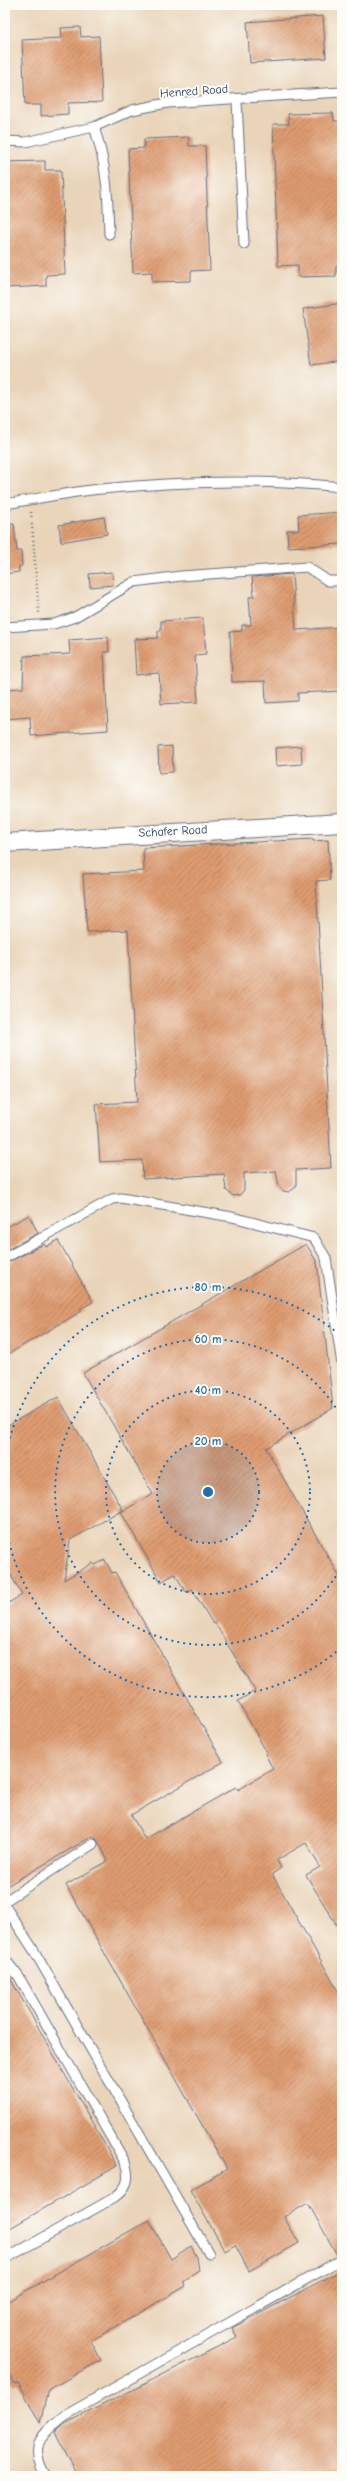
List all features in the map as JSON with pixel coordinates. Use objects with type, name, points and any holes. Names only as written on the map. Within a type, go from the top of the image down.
[{"type":"street","name":"Schafer Road","points":[[5,843],[342,823]]},
{"type":"lane","name":"Henred Road","points":[[5,141],[25,142],[94,127],[132,110],[167,103],[238,100],[342,92]]},
{"type":"lane","points":[[238,100],[244,244]]},
{"type":"lane","points":[[94,127],[104,157],[108,183],[109,234]]},
{"type":"lane","points":[[5,504],[101,489],[177,484],[284,482],[342,487]]},
{"type":"lane","points":[[5,627],[54,624],[75,617],[134,582],[182,576],[307,567],[328,581],[342,581]]},
{"type":"lane","points":[[5,1258],[58,1227],[112,1200],[121,1198],[232,1217],[301,1234],[317,1241],[326,1258],[342,1364]]},
{"type":"lane","points":[[5,1901],[93,1844]]},
{"type":"lane","points":[[5,1906],[33,1949],[209,2254]]},
{"type":"lane","points":[[5,1960],[19,1977],[125,2162],[128,2179],[126,2188],[112,2199],[5,2259]]},
{"type":"lane","points":[[46,2476],[37,2458],[39,2442],[49,2429],[66,2415],[342,2259]]},
{"type":"path","points":[[30,500],[40,625]]},
{"type":"shaded area","points":[[5,5],[342,5],[342,2476],[5,2476]]},
{"type":"building","points":[[323,16],[326,58],[250,63],[247,22]]},
{"type":"building","points":[[80,27],[81,37],[99,36],[102,102],[68,103],[68,114],[41,116],[41,105],[25,105],[22,40],[62,38],[61,28]]},
{"type":"building","points":[[333,113],[334,121],[342,121],[342,264],[336,265],[336,276],[298,277],[298,265],[278,266],[273,124],[289,124],[288,114]]},
{"type":"building","points":[[189,137],[189,146],[205,146],[210,270],[191,271],[191,281],[152,282],[152,272],[133,273],[128,149],[144,148],[144,139]]},
{"type":"building","points":[[45,161],[45,170],[61,170],[65,274],[46,275],[46,286],[7,288],[5,162]]},
{"type":"building","points":[[342,303],[342,361],[311,365],[303,309]]},
{"type":"building","points":[[342,512],[342,544],[288,547],[287,530],[299,530],[298,515]]},
{"type":"building","points":[[104,517],[107,534],[61,542],[59,525]]},
{"type":"building","points":[[5,524],[14,524],[17,551],[21,551],[22,566],[19,566],[19,572],[5,574]]},
{"type":"building","points":[[112,572],[113,585],[90,587],[89,574]]},
{"type":"building","points":[[292,574],[296,630],[342,627],[342,691],[298,693],[298,701],[266,703],[265,681],[232,682],[230,632],[242,631],[242,625],[251,625],[249,597],[254,596],[252,577]]},
{"type":"building","points":[[203,618],[206,654],[195,655],[198,702],[161,704],[159,673],[136,675],[134,639],[158,638],[158,631],[161,631],[161,621]]},
{"type":"building","points":[[108,637],[109,652],[104,652],[108,730],[31,736],[30,717],[5,719],[5,689],[23,688],[24,656],[70,654],[69,640]]},
{"type":"building","points":[[172,746],[173,772],[159,773],[158,747]]},
{"type":"building","points":[[301,746],[302,764],[276,766],[275,748]]},
{"type":"building","points":[[313,839],[313,841],[328,840],[330,880],[316,881],[331,1168],[296,1170],[296,1187],[289,1192],[283,1191],[279,1186],[276,1171],[244,1173],[244,1190],[240,1195],[233,1196],[226,1190],[224,1174],[143,1179],[142,1160],[100,1162],[96,1104],[137,1102],[128,930],[87,932],[83,874],[144,871],[143,848]]},
{"type":"building","points":[[29,1215],[38,1233],[5,1251],[5,1228]]},
{"type":"building","points":[[58,1240],[93,1302],[80,1309],[82,1311],[5,1356],[5,1264],[44,1244],[46,1247]]},
{"type":"building","points":[[306,1244],[317,1262],[333,1408],[266,1448],[342,1581],[342,1934],[306,1875],[320,1867],[306,1843],[277,1860],[281,1868],[272,1874],[342,1998],[342,2253],[337,2255],[308,2203],[284,2217],[299,2243],[249,2271],[235,2245],[225,2251],[190,2190],[227,2169],[66,1885],[108,1861],[98,1841],[93,1836],[5,1887],[5,1605],[22,1595],[5,1565],[5,1427],[58,1397],[123,1510],[70,1540],[64,1580],[93,1563],[95,1565],[105,1560],[112,1573],[115,1572],[223,1762],[131,1815],[145,1839],[236,1787],[238,1790],[273,1769],[265,1754],[267,1753],[238,1701],[255,1691],[215,1623],[213,1624],[192,1589],[186,1592],[175,1574],[161,1582],[121,1512],[153,1494],[83,1373]]},
{"type":"building","points":[[5,1969],[117,2166],[5,2231]]},
{"type":"building","points":[[149,2220],[171,2259],[191,2246],[197,2257],[199,2271],[183,2281],[186,2286],[91,2341],[101,2360],[48,2390],[40,2423],[18,2382],[14,2384],[5,2368],[5,2303]]},
{"type":"building","points":[[342,2270],[342,2476],[78,2476],[55,2432],[63,2425],[237,2337],[232,2328]]}]
